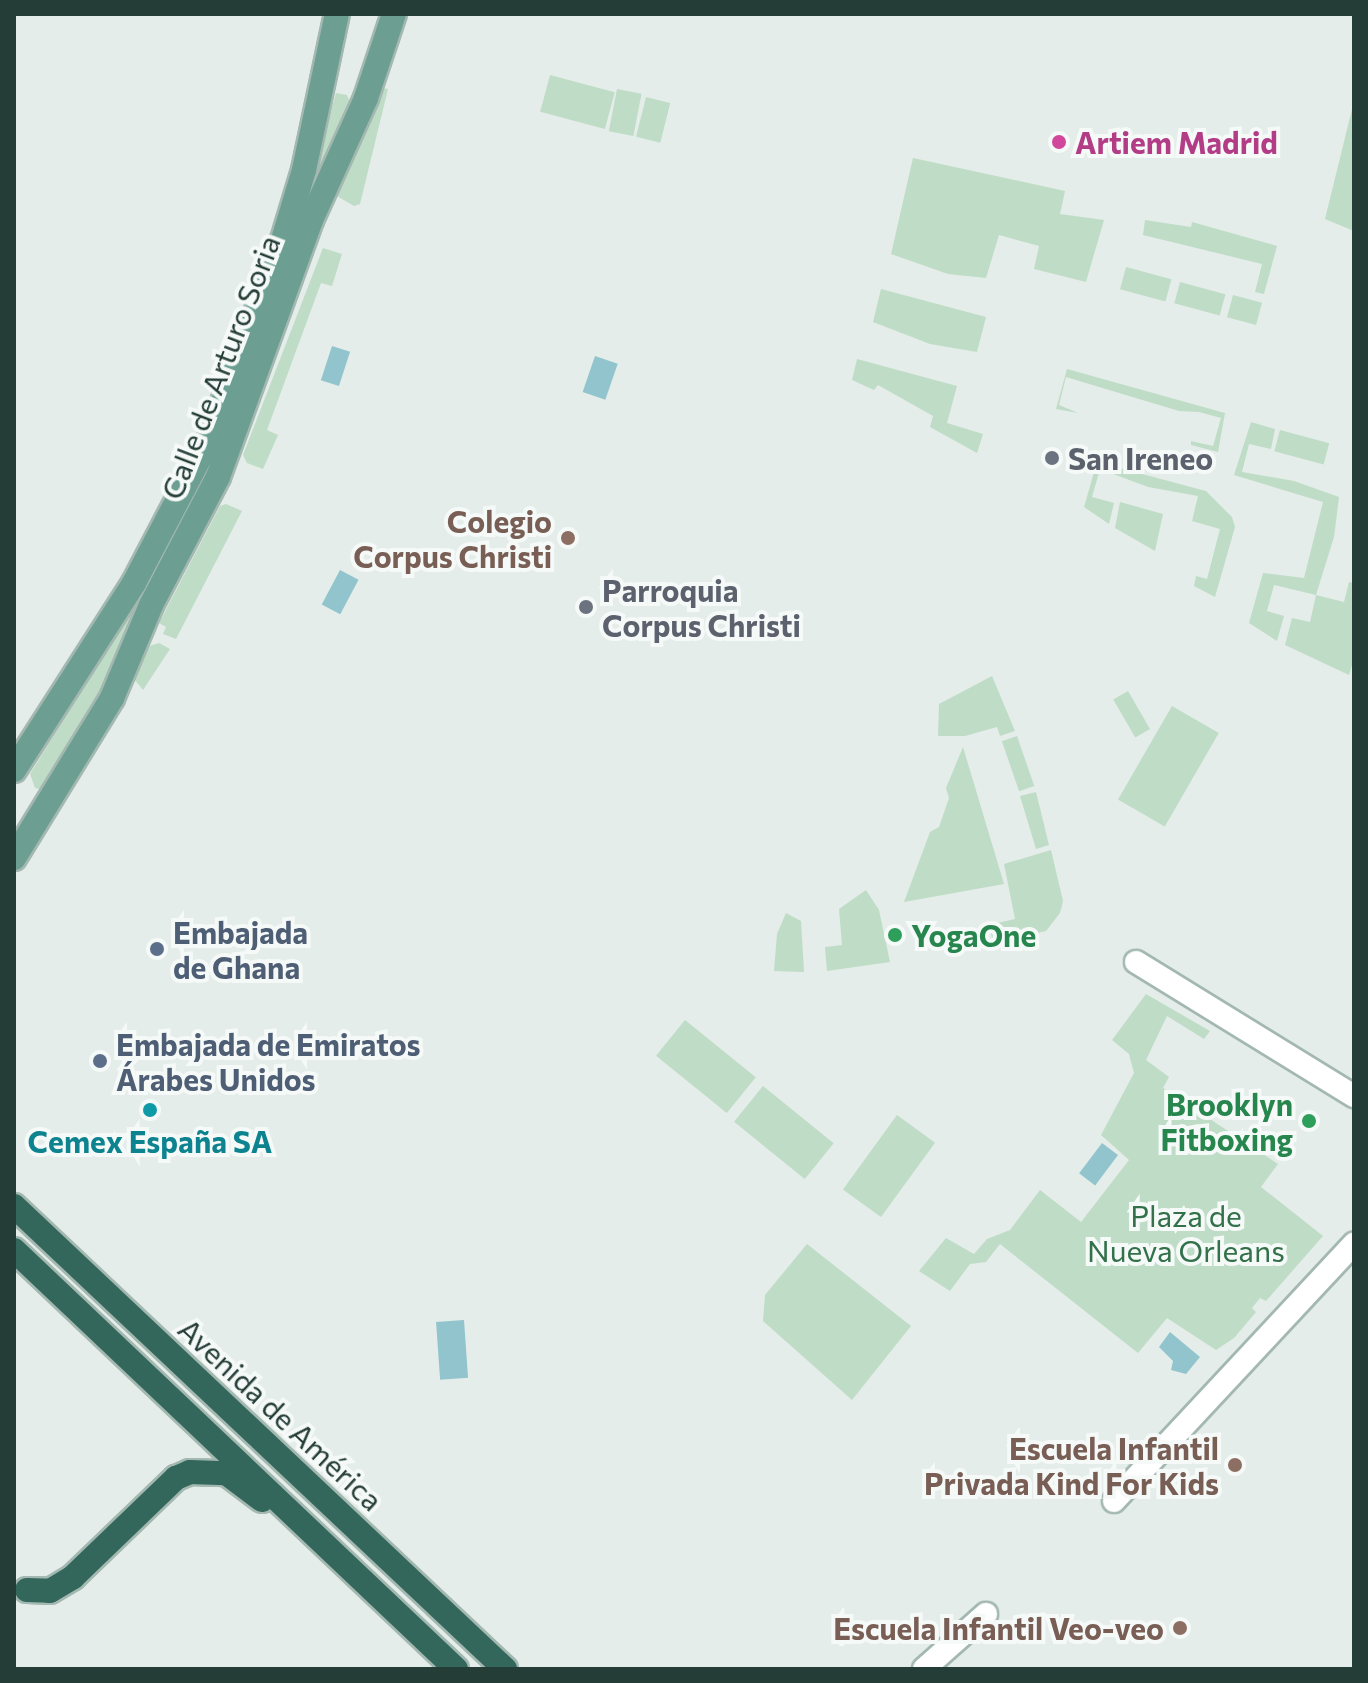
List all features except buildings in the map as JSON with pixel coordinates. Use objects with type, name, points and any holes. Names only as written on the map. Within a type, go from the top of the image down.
[{"type":"highway","name":"Avenida de América","points":[[14,1206],[505,1669]]},
{"type":"highway","name":"Avenida de América","points":[[14,1250],[356,1570],[456,1669]]},
{"type":"highway","points":[[27,1590],[50,1591],[73,1577],[176,1478],[208,1470],[246,1485],[316,1549],[356,1570]]},
{"type":"main road","name":"Calle de Arturo Soria","points":[[14,770],[134,583],[209,440],[283,240],[304,170],[337,14]]},
{"type":"main road","name":"Calle de Arturo Soria","points":[[14,858],[112,698],[151,605],[218,477],[275,330],[311,220],[366,98],[394,14]]},
{"type":"street","points":[[1136,962],[1354,1096]]},
{"type":"street","points":[[1114,1501],[1354,1244]]},
{"type":"street","points":[[924,1669],[986,1614]]},
{"type":"green space","points":[[550,75],[615,92],[605,129],[540,112]]},
{"type":"green space","points":[[382,88],[388,89],[360,204],[354,206],[337,196]]},
{"type":"green space","points":[[617,89],[642,94],[633,136],[609,131]]},
{"type":"green space","points":[[336,93],[347,95],[351,105],[318,176],[287,270]]},
{"type":"green space","points":[[646,97],[670,103],[660,143],[636,137]]},
{"type":"green space","points":[[1354,101],[1354,231],[1325,219]]},
{"type":"green space","points":[[913,158],[1065,191],[1060,214],[1104,220],[1086,282],[1034,269],[1039,246],[999,235],[986,278],[948,274],[891,254]]},
{"type":"green space","points":[[1145,220],[1191,227],[1192,222],[1277,246],[1264,294],[1255,292],[1262,264],[1143,235]]},
{"type":"green space","points":[[323,248],[342,254],[332,286],[321,283],[267,430],[278,435],[263,469],[247,463],[243,455]]},
{"type":"green space","points":[[1126,267],[1171,279],[1165,301],[1120,289]]},
{"type":"green space","points":[[1180,282],[1225,294],[1220,315],[1174,303]]},
{"type":"green space","points":[[881,289],[986,317],[977,352],[930,344],[873,322]]},
{"type":"green space","points":[[1233,295],[1262,303],[1256,325],[1227,317]]},
{"type":"green space","points":[[857,359],[957,386],[947,423],[983,434],[977,453],[930,427],[933,416],[878,385],[874,390],[852,380]]},
{"type":"green space","points":[[1067,369],[1225,413],[1218,452],[1191,445],[1191,441],[1213,446],[1221,418],[1199,412],[1179,411],[1066,377],[1059,405],[1078,413],[1056,409]]},
{"type":"green space","points":[[1251,422],[1275,429],[1271,449],[1249,444],[1242,472],[1294,481],[1339,497],[1334,537],[1316,595],[1274,585],[1267,611],[1284,616],[1277,641],[1249,623],[1263,573],[1304,578],[1323,502],[1234,475]]},
{"type":"green space","points":[[1280,430],[1329,443],[1324,464],[1274,451]]},
{"type":"green space","points":[[1097,462],[1206,491],[1232,517],[1235,527],[1215,597],[1194,586],[1196,576],[1207,579],[1220,529],[1192,521],[1198,496],[1148,487],[1100,469],[1092,497],[1114,503],[1109,524],[1084,507]]},
{"type":"green space","points":[[201,482],[88,726],[45,790],[35,788],[30,774],[136,603]]},
{"type":"green space","points":[[1120,502],[1163,514],[1155,551],[1115,528]]},
{"type":"green space","points":[[226,504],[242,511],[176,639],[163,634],[166,627],[159,623],[220,506]]},
{"type":"green space","points":[[1349,582],[1354,583],[1354,659],[1349,675],[1285,645],[1292,618],[1310,622],[1316,595],[1344,602]]},
{"type":"green space","points":[[159,643],[170,649],[143,690],[134,679],[146,647]]},
{"type":"green space","points":[[992,676],[1015,731],[1000,736],[997,727],[965,736],[938,736],[939,704]]},
{"type":"green space","points":[[1128,691],[1150,729],[1135,738],[1113,700]]},
{"type":"green space","points":[[1172,706],[1219,733],[1165,827],[1118,800]]},
{"type":"green space","points":[[1017,736],[1034,786],[1019,791],[1002,741]]},
{"type":"green space","points":[[963,747],[1004,884],[904,902],[930,832],[939,827],[949,798],[946,788]]},
{"type":"green space","points":[[1036,792],[1049,845],[1036,849],[1020,796]]},
{"type":"green space","points":[[1051,850],[1063,901],[1060,913],[1046,931],[993,942],[989,925],[1015,919],[1004,864]]},
{"type":"green space","points":[[866,890],[879,910],[890,962],[827,971],[825,947],[842,945],[839,909]]},
{"type":"green space","points":[[786,913],[801,921],[804,972],[774,971],[777,934]]},
{"type":"green space","name":"Plaza de Nueva Orleans","points":[[1146,994],[1210,1031],[1204,1039],[1167,1016],[1146,1060],[1169,1077],[1163,1088],[1278,1164],[1261,1187],[1323,1236],[1266,1301],[1260,1298],[1252,1308],[1256,1312],[1234,1338],[1216,1350],[1167,1318],[1138,1353],[1000,1244],[986,1262],[970,1264],[950,1291],[919,1271],[946,1238],[974,1254],[987,1239],[1010,1230],[1040,1190],[1081,1222],[1129,1160],[1101,1135],[1134,1073],[1129,1054],[1112,1040]]},
{"type":"green space","points":[[685,1020],[756,1077],[727,1113],[656,1056]]},
{"type":"green space","points":[[763,1086],[834,1143],[805,1179],[734,1122]]},
{"type":"green space","points":[[897,1115],[935,1143],[881,1217],[843,1189]]},
{"type":"green space","points":[[807,1244],[911,1326],[852,1400],[763,1321],[765,1295]]},
{"type":"water","points":[[332,346],[350,352],[339,386],[321,380]]},
{"type":"water","points":[[595,356],[618,364],[605,400],[583,392]]},
{"type":"water","points":[[340,570],[359,580],[340,614],[322,604]]},
{"type":"water","points":[[1102,1143],[1118,1155],[1095,1185],[1079,1173]]},
{"type":"water","points":[[464,1320],[468,1378],[440,1380],[436,1322]]},
{"type":"water","points":[[1170,1332],[1200,1357],[1186,1374],[1171,1370],[1173,1361],[1159,1347]]},
{"type":"place","name":"Artiem Madrid","points":[[1059,142]]},
{"type":"place","name":"San Ireneo","points":[[1052,458]]},
{"type":"place","name":"Colegio Corpus Christi","points":[[568,538]]},
{"type":"place","name":"Parroquia Corpus Christi","points":[[586,607]]},
{"type":"place","name":"YogaOne","points":[[895,935]]},
{"type":"place","name":"Embajada de Ghana","points":[[157,949]]},
{"type":"place","name":"Embajada de Emiratos Árabes Unidos","points":[[100,1061]]},
{"type":"place","name":"Cemex España SA","points":[[150,1110]]},
{"type":"place","name":"Brooklyn Fitboxing","points":[[1309,1121]]},
{"type":"place","name":"Escuela Infantil Privada Kind For Kids","points":[[1235,1465]]},
{"type":"place","name":"Escuela Infantil Veo-veo","points":[[1180,1628]]}]
